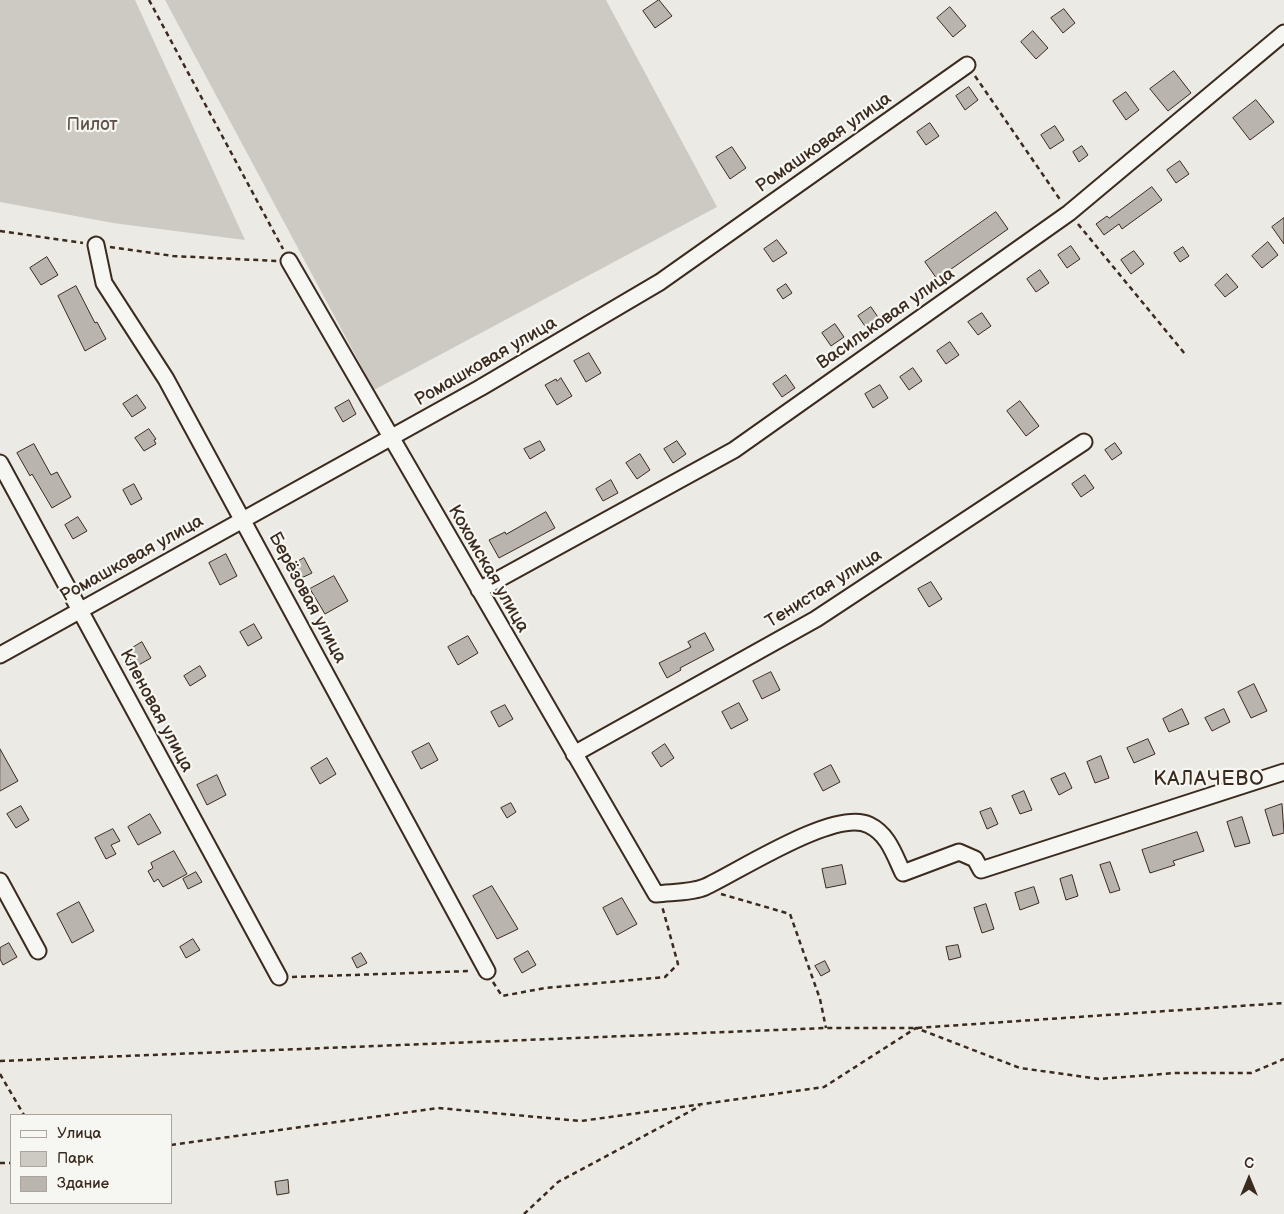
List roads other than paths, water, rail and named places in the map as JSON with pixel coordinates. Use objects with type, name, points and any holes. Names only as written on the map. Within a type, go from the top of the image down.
[{"type":"street","name":"Васильковая улица","points":[[479,590],[734,450],[1069,212],[1284,33]]},
{"type":"street","name":"Ромашковая улица","points":[[0,655],[390,436],[480,388],[660,282],[967,65]]},
{"type":"street","name":"Берёзовая улица","points":[[96,245],[104,283],[166,379],[487,971]]},
{"type":"street","name":"Кохомская улица","points":[[289,261],[656,894],[702,888],[812,831],[846,824],[867,824],[884,834],[903,873],[959,852],[975,859],[981,870],[1284,772]]},
{"type":"street","name":"Тенистая улица","points":[[574,754],[816,619],[1084,442]]},
{"type":"street","name":"Кленовая улица","points":[[0,463],[279,977]]},
{"type":"street","points":[[0,881],[38,951]]},
{"type":"district","name":"КАЛАЧЕВО","points":[[1209,780]]},
{"type":"park label","name":"Пилот","points":[[92,125]]}]
